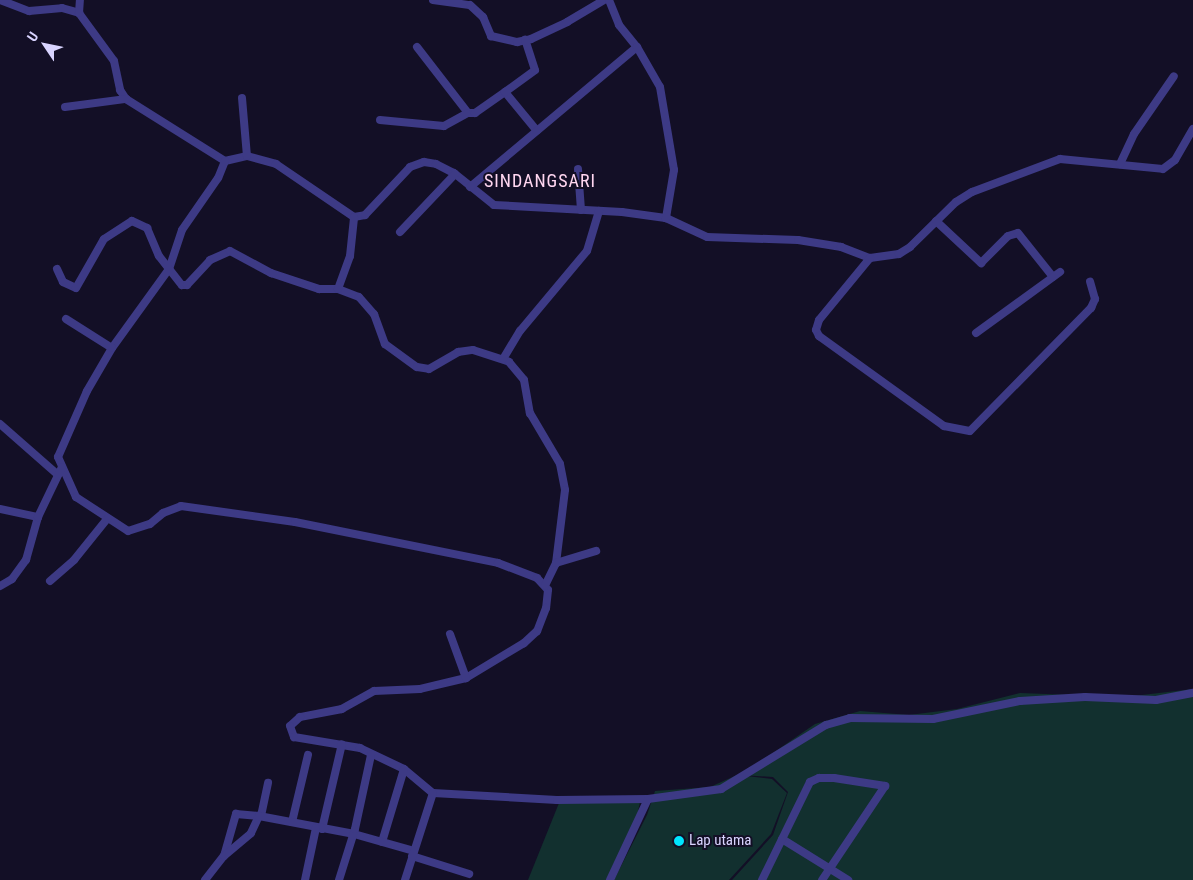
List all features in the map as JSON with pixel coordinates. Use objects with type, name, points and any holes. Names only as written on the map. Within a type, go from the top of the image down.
[{"type":"street","points":[[0,0],[29,11],[62,8],[79,13],[114,61],[120,90],[126,99],[225,161],[247,156],[276,164],[354,217],[365,215],[416,164],[436,164],[456,174],[494,205],[599,211],[666,218],[707,237],[798,240],[841,247],[870,258],[899,254],[956,202],[972,192],[1060,159],[1162,169],[1169,166],[1193,129]]},
{"type":"street","points":[[79,13],[80,0]]},
{"type":"street","points":[[433,0],[470,5],[483,17],[492,36],[517,42],[594,9],[604,0]]},
{"type":"street","points":[[609,0],[619,25],[637,47],[660,87],[674,170],[666,218]]},
{"type":"street","points":[[380,120],[444,126],[467,113],[475,113],[535,70],[525,40]]},
{"type":"street","points":[[416,47],[467,113]]},
{"type":"street","points":[[470,187],[637,47]]},
{"type":"street","points":[[1120,164],[1134,134],[1174,76]]},
{"type":"street","points":[[505,92],[537,131]]},
{"type":"street","points":[[242,98],[247,156]]},
{"type":"street","points":[[65,107],[126,99]]},
{"type":"street","points":[[225,161],[218,178],[182,230],[169,269],[112,348],[87,392],[58,457],[76,497],[107,519],[133,532],[181,506],[295,522],[498,563],[537,578],[545,586],[548,600],[537,631],[524,643],[466,678],[420,689],[374,691],[342,709],[300,717],[290,726],[291,734],[297,738],[342,744],[371,755],[404,769],[434,792],[557,800],[648,799],[721,789],[826,725],[850,718],[933,719],[1020,700],[1084,697],[1156,700],[1193,693]]},
{"type":"street","points":[[578,169],[581,210]]},
{"type":"street","points":[[400,232],[456,174]]},
{"type":"street","points":[[503,359],[520,331],[587,251],[599,211]]},
{"type":"street","points":[[338,289],[350,256],[354,217]]},
{"type":"street","points":[[57,269],[63,282],[76,288],[104,239],[132,221],[147,228],[159,256],[182,284],[187,284],[210,260],[230,251],[271,273],[319,289],[338,289],[366,303],[374,314],[385,344],[417,367],[429,369],[458,352],[473,350],[503,359],[522,375],[530,413],[560,464],[565,490],[556,563],[545,586]]},
{"type":"street","points":[[936,221],[981,263],[1008,236],[1018,233],[1057,275],[976,333]]},
{"type":"street","points":[[870,258],[819,320],[816,330],[819,336],[944,426],[970,431],[1091,308],[1095,299],[1090,282]]},
{"type":"street","points":[[66,319],[112,348]]},
{"type":"street","points":[[0,424],[58,476]]},
{"type":"street","points":[[0,586],[12,579],[26,560],[38,517],[62,467]]},
{"type":"street","points":[[0,509],[38,517]]},
{"type":"street","points":[[50,581],[74,560],[107,519]]},
{"type":"street","points":[[556,563],[596,551]]},
{"type":"street","points":[[450,634],[466,678]]},
{"type":"street","points":[[305,880],[342,744]]},
{"type":"street","points":[[292,822],[308,755]]},
{"type":"street","points":[[339,880],[354,834],[371,755]]},
{"type":"street","points":[[382,842],[404,769]]},
{"type":"street","points":[[762,880],[810,782],[834,778],[885,786],[822,880]]},
{"type":"street","points":[[204,880],[224,856],[251,833],[260,816],[268,783]]},
{"type":"street","points":[[405,880],[434,792]]},
{"type":"street","points":[[610,880],[648,799]]},
{"type":"street","points":[[224,856],[236,814],[260,816],[354,834],[382,842],[468,874]]},
{"type":"street","points":[[782,839],[848,880]]},
{"type":"green space","points":[[1193,689],[1193,880],[732,880],[773,835],[788,792],[773,777],[741,775],[815,724],[860,711],[909,715],[957,709],[1020,693],[1125,697]]},
{"type":"green space","points":[[737,775],[772,779],[787,793],[771,834],[729,880],[614,880],[647,815],[655,791],[710,787]]},
{"type":"green space","points":[[640,802],[637,816],[606,880],[528,880],[559,803]]},
{"type":"place","name":"Lap utama","points":[[679,841]]},
{"type":"district","name":"SINDANGSARI","points":[[540,181]]}]
